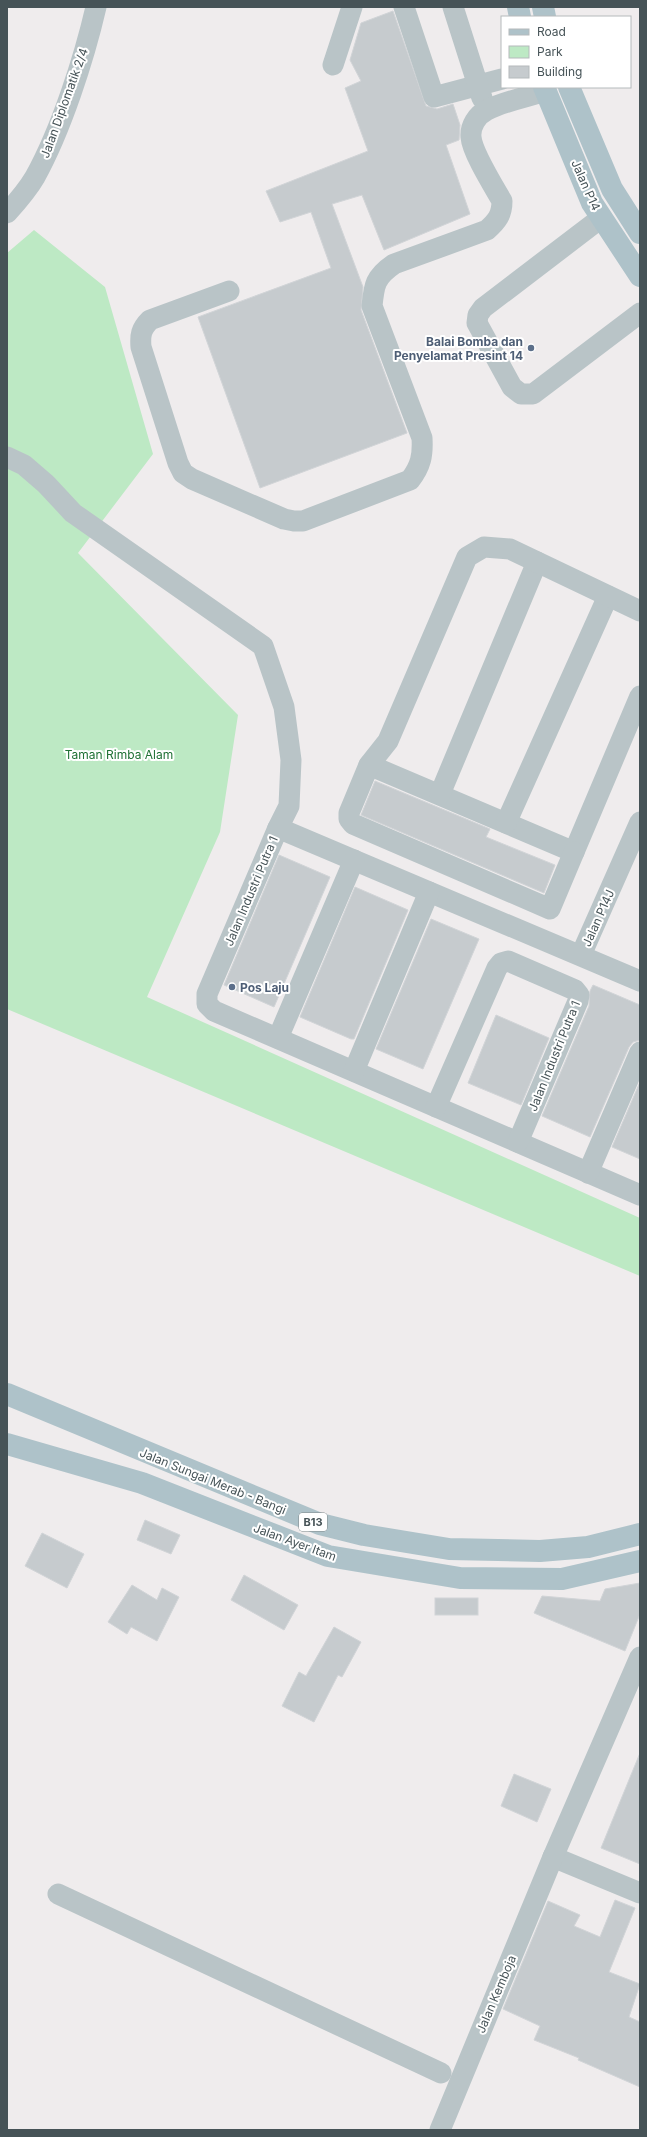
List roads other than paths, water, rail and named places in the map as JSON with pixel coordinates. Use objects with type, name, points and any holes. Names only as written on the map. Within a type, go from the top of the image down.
[{"type":"main road","name":"Jalan P14","points":[[569,88],[612,189],[640,233]]},
{"type":"main road","name":"Jalan P14","points":[[545,89],[592,203],[640,276]]},
{"type":"main road","name":"Jalan Sungai Merab - Bangi","points":[[7,1394],[320,1524],[364,1535],[449,1549],[540,1551],[588,1547],[640,1534]]},
{"type":"main road","name":"Jalan Ayer Itam","points":[[7,1444],[142,1483],[328,1556],[460,1578],[562,1579],[640,1562]]},
{"type":"street","name":"Jalan Diplomatik 2/4","points":[[7,213],[35,178],[55,134],[74,81],[96,7]]},
{"type":"street","points":[[332,65],[352,7]]},
{"type":"street","points":[[404,7],[434,97],[501,79]]},
{"type":"street","points":[[453,7],[477,85],[487,110]]},
{"type":"street","points":[[229,291],[150,320],[142,328],[140,335],[141,347],[178,463],[183,473],[192,479],[284,519],[294,521],[303,521],[410,480],[418,469],[423,456],[422,438],[372,306],[373,288],[380,273],[394,264],[486,230],[497,221],[502,210],[502,201],[471,138],[472,127],[477,116],[487,110],[545,89]]},
{"type":"street","points":[[601,218],[483,308],[478,315],[477,323],[512,387],[521,394],[533,394],[640,313]]},
{"type":"street","points":[[7,457],[24,465],[46,484],[73,513],[262,646],[284,707],[291,760],[289,806],[278,828]]},
{"type":"street","points":[[640,611],[510,549],[484,548],[467,557],[388,741],[369,765],[349,813],[349,819],[353,824],[550,909],[640,696]]},
{"type":"street","points":[[440,794],[537,562]]},
{"type":"street","points":[[506,823],[608,596]]},
{"type":"street","points":[[369,765],[574,852]]},
{"type":"street","name":"Jalan P14J","points":[[640,822],[581,955],[640,981]]},
{"type":"street","name":"Jalan Industri Putra 1","points":[[581,955],[278,828],[210,986],[207,1004],[214,1011],[640,1195]]},
{"type":"street","points":[[278,1038],[354,860]]},
{"type":"street","points":[[354,1071],[428,892]]},
{"type":"street","name":"Jalan Industri Putra 1","points":[[436,1107],[497,968],[502,963],[508,961],[575,990],[578,995],[578,1001],[518,1142]]},
{"type":"street","points":[[588,1172],[640,1052]]},
{"type":"street","name":"Jalan Kemboja","points":[[440,2130],[553,1857],[640,1657]]},
{"type":"street","points":[[553,1857],[640,1893]]},
{"type":"street","points":[[58,1894],[441,2073]]},
{"type":"place","name":"Balai Bomba dan Penyelamat Presint 14","points":[[531,348]]},
{"type":"place","name":"Pos Laju","points":[[232,987]]},
{"type":"park label","name":"Taman Rimba Alam","points":[[119,754]]}]
